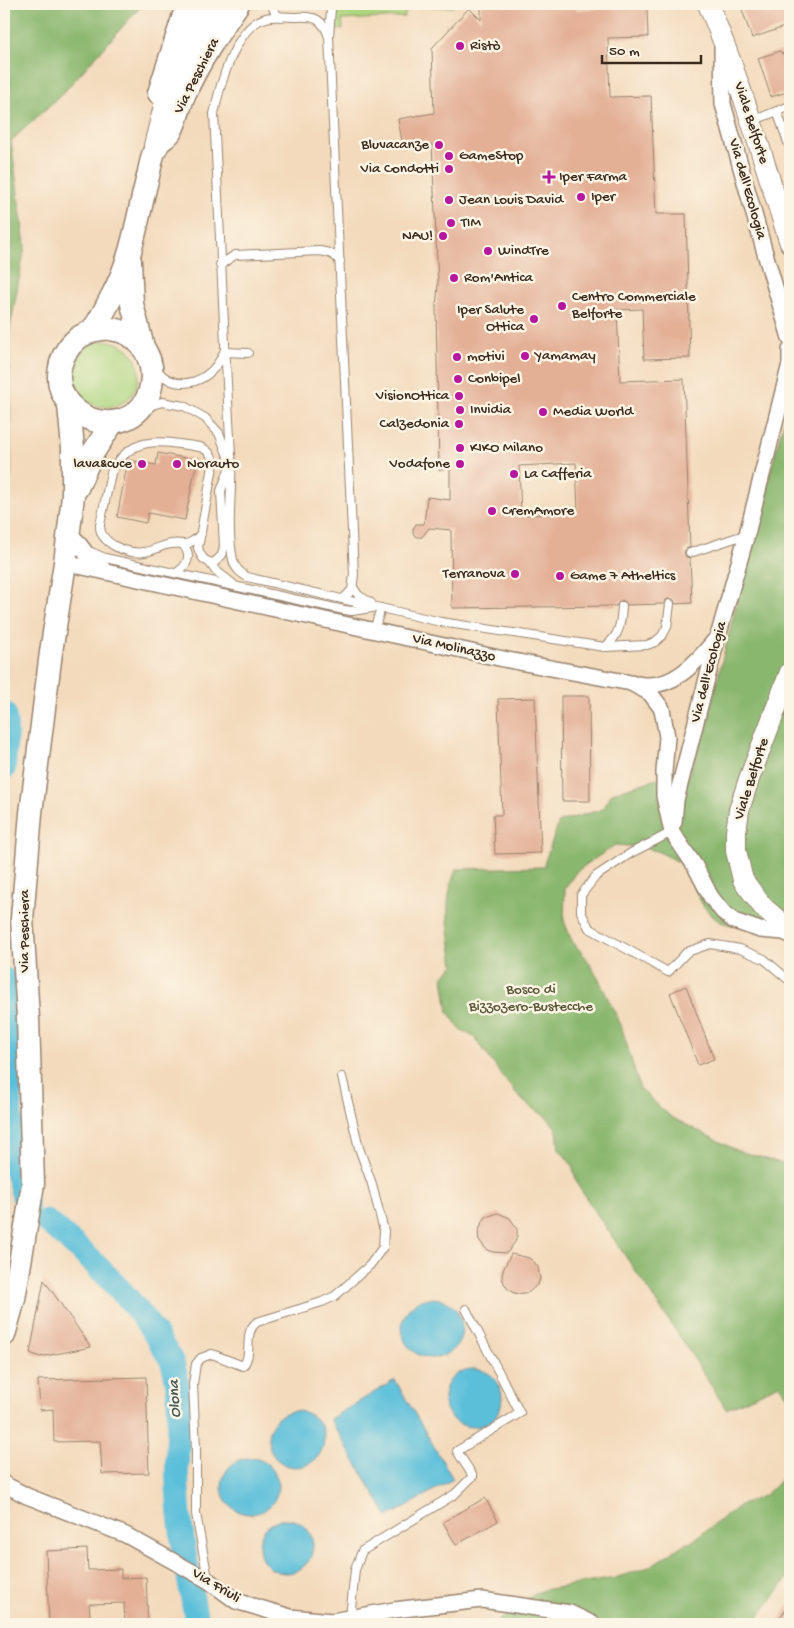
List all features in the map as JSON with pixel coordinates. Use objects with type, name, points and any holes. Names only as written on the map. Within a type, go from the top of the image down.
[{"type":"highway","points":[[156,146],[171,90],[183,59],[215,4]]},
{"type":"main road","name":"Via Peschiera","points":[[156,146],[148,134],[184,15],[192,4]]},
{"type":"main road","name":"Via Peschiera","points":[[4,1335],[14,1299],[33,1184],[28,1018],[22,919],[32,804],[51,652],[65,563],[73,533],[73,448],[70,405],[62,392],[59,377],[61,362],[68,349],[78,338],[91,331],[113,294],[130,257],[156,146],[171,132],[184,96],[198,68],[238,4]]},
{"type":"main road","name":"Viale Belforte","points":[[708,4],[722,37],[790,243]]},
{"type":"main road","name":"Via Peschiera","points":[[130,257],[132,304],[153,380],[148,396],[138,410]]},
{"type":"main road","points":[[91,331],[110,329],[129,335],[147,355]]},
{"type":"main road","points":[[70,405],[82,416],[96,421],[112,422],[126,418],[138,410]]},
{"type":"main road","name":"Via Peschiera","points":[[73,496],[92,454],[112,422]]},
{"type":"main road","name":"Viale Belforte","points":[[790,672],[749,779],[739,810],[736,832],[736,851],[743,880],[763,907],[790,930]]},
{"type":"street","name":"Via dell'Ecologia","points":[[722,37],[723,104],[790,338]]},
{"type":"street","name":"Via dell'Ecologia","points":[[672,832],[676,800],[747,534],[790,364],[790,350]]},
{"type":"street","name":"Via Molinazzo","points":[[73,533],[88,556],[100,568],[116,574]]},
{"type":"street","name":"Via Molinazzo","points":[[65,563],[508,660],[631,683],[650,693],[662,708],[666,737],[664,796],[672,832]]},
{"type":"street","points":[[631,683],[658,685],[674,680],[704,654],[718,637]]},
{"type":"street","points":[[672,832],[695,866],[711,896],[723,912],[734,921],[760,930],[784,932],[790,935]]},
{"type":"street","name":"Via Friuli","points":[[4,1484],[27,1496],[126,1535],[205,1579],[236,1601],[290,1618],[332,1621],[394,1610],[482,1600],[570,1612],[593,1624]]},
{"type":"street","name":"Via Friuli","points":[[4,1491],[27,1496]]},
{"type":"lane","points":[[271,4],[276,14],[281,17]]},
{"type":"lane","points":[[333,4],[329,37],[354,575],[350,594],[343,599]]},
{"type":"lane","points":[[329,37],[326,28],[316,19],[309,16],[264,18],[257,21],[239,43],[226,70],[214,114],[224,352],[231,462],[230,522],[234,565],[239,572],[247,577],[379,608],[466,627],[605,647],[647,645],[655,642],[668,627],[670,604]]},
{"type":"lane","points":[[750,121],[790,106]]},
{"type":"lane","points":[[777,111],[790,148]]},
{"type":"lane","points":[[220,265],[235,255],[319,251],[329,252],[340,261]]},
{"type":"lane","points":[[147,355],[160,374],[168,379],[192,382],[213,372],[224,352]]},
{"type":"lane","points":[[224,352],[248,353]]},
{"type":"lane","points":[[138,410],[162,402],[184,406],[206,418],[219,433],[231,462],[221,491],[224,546],[222,555],[214,563],[209,562],[204,560],[198,548],[201,534],[214,461],[211,454],[200,447],[149,442],[125,454],[111,473],[100,525],[100,534],[110,544],[136,553],[146,552],[174,543],[183,545],[193,541],[201,534]]},
{"type":"lane","points":[[73,533],[93,553],[105,558],[352,611],[379,608]]},
{"type":"lane","points":[[690,553],[747,534]]},
{"type":"lane","points":[[176,573],[185,566],[188,560],[187,550],[183,545]]},
{"type":"lane","points":[[209,562],[215,570],[229,581],[244,588]]},
{"type":"lane","points":[[353,587],[358,595],[379,608]]},
{"type":"lane","points":[[605,647],[618,632],[622,606]]},
{"type":"lane","points":[[374,630],[379,608]]},
{"type":"lane","points":[[672,832],[631,853],[596,876],[581,894],[581,912],[589,928],[668,972],[687,952],[710,944],[740,949],[764,960],[790,981]]},
{"type":"lane","points":[[205,1579],[196,1514],[193,1384],[196,1364],[201,1358],[212,1354],[243,1366],[246,1362],[249,1347],[248,1335],[252,1326],[257,1322],[322,1302],[335,1296],[370,1265],[383,1247],[384,1231],[372,1184],[359,1148],[342,1077]]},
{"type":"lane","points":[[350,1618],[356,1570],[362,1550],[455,1494],[472,1476],[457,1451],[520,1413],[466,1309]]},
{"type":"green space","points":[[4,4],[143,4],[62,94],[11,141],[25,246],[9,334],[11,474],[4,509]]},
{"type":"green space","points":[[342,4],[456,4],[453,7],[408,7],[404,17],[342,20],[343,29],[336,30],[336,11]]},
{"type":"green space","points":[[106,341],[119,344],[129,351],[136,361],[139,374],[136,387],[129,397],[119,404],[106,407],[93,404],[83,397],[76,387],[73,374],[76,361],[83,351],[93,344]]},
{"type":"green space","name":"Bosco di Bizzozero-Bustecche","points":[[790,399],[790,925],[732,925],[720,922],[702,904],[687,871],[681,863],[659,852],[642,847],[615,845],[577,871],[565,888],[564,921],[572,941],[587,959],[621,1025],[640,1089],[671,1117],[736,1150],[790,1166],[790,1399],[779,1385],[726,1409],[578,1186],[572,1165],[559,1149],[557,1130],[549,1119],[523,1101],[474,1037],[460,1029],[448,1012],[443,977],[454,965],[448,906],[456,869],[543,867],[559,822],[603,809],[612,793],[657,779],[685,784],[699,748],[708,717]]},
{"type":"green space","points":[[790,1468],[790,1575],[753,1624],[492,1624],[496,1623],[528,1598],[543,1590],[615,1578],[649,1567],[681,1546],[691,1542],[739,1506],[765,1495]]},
{"type":"water","points":[[426,1298],[438,1298],[449,1303],[457,1311],[462,1322],[460,1340],[449,1353],[438,1358],[426,1358],[415,1353],[407,1345],[402,1334],[402,1322],[407,1311],[415,1303]]},
{"type":"water","points":[[473,1369],[484,1371],[497,1382],[502,1398],[500,1409],[489,1422],[473,1427],[462,1425],[449,1414],[444,1398],[446,1387],[457,1374]]},
{"type":"water","points":[[395,1380],[453,1479],[388,1517],[330,1419]]},
{"type":"water","points":[[296,1411],[307,1413],[316,1419],[322,1428],[324,1439],[322,1450],[316,1459],[307,1465],[296,1467],[285,1465],[276,1459],[270,1450],[268,1439],[270,1428],[276,1419],[285,1413]]},
{"type":"water","points":[[250,1458],[261,1460],[270,1466],[276,1475],[278,1486],[276,1497],[270,1506],[261,1512],[250,1514],[239,1512],[230,1506],[224,1497],[222,1486],[224,1475],[230,1466],[239,1460]]},
{"type":"water","points":[[286,1519],[296,1521],[305,1527],[311,1536],[313,1546],[311,1556],[305,1565],[296,1571],[286,1573],[276,1571],[267,1565],[261,1556],[259,1546],[261,1536],[267,1527],[276,1521]]},
{"type":"building","name":"Centro Commerciale Belforte","points":[[481,4],[576,4],[576,10],[647,6],[648,37],[608,38],[610,97],[651,96],[656,214],[686,214],[690,358],[644,359],[642,309],[617,310],[620,381],[684,379],[690,547],[684,552],[686,557],[690,558],[692,603],[676,604],[670,598],[664,604],[627,605],[622,600],[616,606],[452,608],[451,530],[429,528],[422,537],[417,537],[413,534],[416,524],[424,524],[427,497],[450,500],[450,469],[439,470],[436,308],[438,284],[432,144],[403,147],[398,119],[434,113],[432,48],[469,8],[481,20]],"holes":[[[576,463],[578,513],[521,515],[519,466]]]},
{"type":"building","points":[[740,4],[790,4],[790,25],[752,38]]},
{"type":"building","points":[[780,51],[782,54],[790,51],[790,91],[771,97],[758,58]]},
{"type":"building","points":[[158,453],[197,460],[185,520],[148,513],[146,523],[117,517],[128,460],[156,465]]},
{"type":"building","points":[[561,696],[589,696],[590,801],[562,801]]},
{"type":"building","points":[[535,698],[541,853],[495,854],[493,815],[502,815],[498,699]]},
{"type":"building","points":[[686,986],[714,1059],[698,1065],[670,993]]},
{"type":"building","points":[[498,1213],[510,1218],[517,1229],[515,1242],[507,1253],[487,1250],[479,1240],[478,1233],[482,1222],[486,1217]]},
{"type":"building","points":[[511,1254],[529,1258],[538,1267],[540,1279],[538,1284],[529,1292],[518,1294],[512,1292],[504,1283],[502,1277],[503,1270]]},
{"type":"building","points":[[44,1280],[91,1347],[40,1357],[30,1353]]},
{"type":"building","points":[[146,1377],[149,1473],[102,1474],[100,1441],[54,1442],[53,1409],[40,1410],[38,1380]]},
{"type":"building","points":[[485,1498],[498,1521],[456,1545],[443,1522]]},
{"type":"building","points":[[87,1549],[88,1570],[121,1569],[121,1578],[146,1577],[148,1624],[125,1624],[124,1603],[89,1604],[91,1624],[49,1624],[46,1551]]},
{"type":"building","points":[[790,1603],[790,1624],[776,1624]]},
{"type":"waterway","name":"Olona","points":[[4,713],[6,727],[4,768]]},
{"type":"waterway","name":"Olona","points":[[4,979],[11,1155],[27,1207]]},
{"type":"waterway","name":"Olona","points":[[46,1221],[93,1262],[122,1292],[136,1308],[172,1362],[176,1377],[179,1405],[177,1474],[179,1512],[197,1624]]},
{"type":"place","name":"Ristò","points":[[460,46]]},
{"type":"place","name":"Bluvacanze","points":[[439,145]]},
{"type":"place","name":"GameStop","points":[[449,156]]},
{"type":"place","name":"Via Condotti","points":[[449,169]]},
{"type":"place","name":"Iper Farma","points":[[549,177]]},
{"type":"place","name":"Iper","points":[[581,197]]},
{"type":"place","name":"Jean Louis David","points":[[449,200]]},
{"type":"place","name":"TIM","points":[[451,223]]},
{"type":"place","name":"NAU!","points":[[443,236]]},
{"type":"place","name":"WindTre","points":[[488,251]]},
{"type":"place","name":"Rom'Antica","points":[[454,278]]},
{"type":"place","name":"Centro Commerciale Belforte","points":[[562,306]]},
{"type":"place","name":"Iper Salute Ottica","points":[[534,319]]},
{"type":"place","name":"Yamamay","points":[[525,356]]},
{"type":"place","name":"motivi","points":[[457,357]]},
{"type":"place","name":"Conbipel","points":[[458,379]]},
{"type":"place","name":"VisionOttica","points":[[459,396]]},
{"type":"place","name":"Invidia","points":[[460,410]]},
{"type":"place","name":"Media World","points":[[543,412]]},
{"type":"place","name":"Calzedonia","points":[[459,424]]},
{"type":"place","name":"KIKO Milano","points":[[460,448]]},
{"type":"place","name":"lava&cuce","points":[[142,464]]},
{"type":"place","name":"Norauto","points":[[177,464]]},
{"type":"place","name":"Vodafone","points":[[460,464]]},
{"type":"place","name":"La Cafferia","points":[[514,474]]},
{"type":"place","name":"CremAmore","points":[[492,511]]},
{"type":"place","name":"Terranova","points":[[515,574]]},
{"type":"place","name":"Game 7 Atheltics","points":[[560,576]]}]
